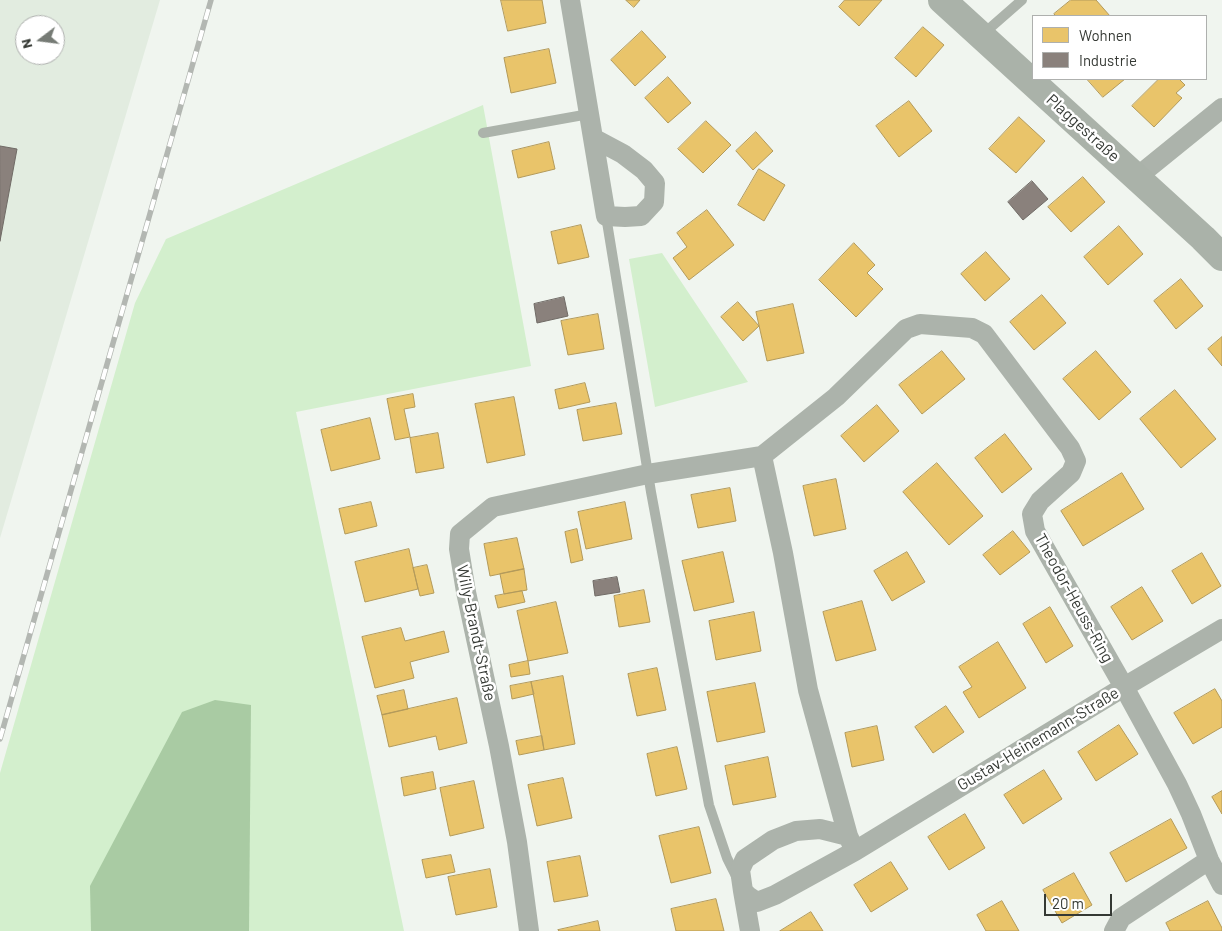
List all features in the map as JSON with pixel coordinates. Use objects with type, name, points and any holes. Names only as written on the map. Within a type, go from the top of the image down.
[{"type":"street","points":[[570,0],[589,114],[593,138],[606,216],[641,216],[654,202],[655,183],[644,170],[630,159],[593,138]]},
{"type":"street","name":"Plaggestraße","points":[[942,0],[1222,257]]},
{"type":"street","points":[[1137,177],[1222,108]]},
{"type":"street","name":"Theodor-Heuss-Ring","points":[[648,474],[762,456],[836,397],[906,329],[920,324],[972,328],[984,334],[1070,448],[1076,461],[1071,473],[1040,501],[1032,514],[1034,531],[1124,687],[1177,784],[1191,814],[1208,860],[1222,885]]},
{"type":"street","points":[[762,456],[783,553],[808,690],[852,843]]},
{"type":"street","name":"Willy-Brandt-Straße","points":[[529,931],[517,842],[499,746],[466,592],[459,549],[460,534],[493,507],[648,474]]},
{"type":"street","name":"Gustav-Heinemann-Straße","points":[[743,892],[757,902],[775,895],[852,843],[1222,629]]},
{"type":"street","points":[[750,931],[740,870],[745,859],[774,840],[796,831],[820,828],[852,843]]},
{"type":"street","points":[[1114,931],[1121,918],[1208,860]]},
{"type":"lane","points":[[982,36],[1022,0]]},
{"type":"lane","points":[[483,133],[589,114]]},
{"type":"lane","points":[[606,216],[648,474],[710,805],[727,858],[743,892]]},
{"type":"shaded area","points":[[0,0],[160,0],[0,538]]},
{"type":"shaded area","points":[[483,105],[531,366],[296,412],[404,931],[0,931],[0,773],[135,303],[166,239]]},
{"type":"shaded area","points":[[662,253],[748,382],[655,407],[629,259]]},
{"type":"shaded area","points":[[215,700],[251,705],[249,931],[91,931],[90,886],[182,712]]},
{"type":"building: Wohnen","points":[[501,0],[542,0],[546,23],[508,31]]},
{"type":"building: Wohnen","points":[[626,0],[640,0],[634,7]]},
{"type":"building: Wohnen","points":[[845,0],[882,0],[859,26],[839,7]]},
{"type":"building: Wohnen","points":[[1071,0],[1096,0],[1109,15],[1055,15]]},
{"type":"building: Wohnen","points":[[923,27],[944,45],[916,77],[895,58]]},
{"type":"building: Wohnen","points":[[642,31],[666,57],[635,86],[611,60]]},
{"type":"building: Wohnen","points":[[549,49],[556,83],[511,93],[504,58]]},
{"type":"building: Wohnen","points":[[668,77],[691,103],[668,123],[645,98]]},
{"type":"building: Wohnen","points":[[1088,80],[1124,80],[1103,97]]},
{"type":"building: Wohnen","points":[[1158,80],[1180,80],[1185,85],[1176,93],[1182,98],[1154,127],[1132,106]]},
{"type":"building: Wohnen","points":[[909,101],[932,131],[899,157],[876,126]]},
{"type":"building: Wohnen","points":[[1019,117],[1045,141],[1016,173],[989,149]]},
{"type":"building: Wohnen","points":[[706,121],[731,145],[703,173],[678,149]]},
{"type":"building: Wohnen","points":[[756,132],[773,151],[753,170],[736,151]]},
{"type":"building: Wohnen","points":[[549,142],[555,169],[518,178],[512,151]]},
{"type":"building: Wohnen","points":[[759,169],[785,185],[764,221],[738,205]]},
{"type":"building: Wohnen","points":[[1083,177],[1105,202],[1071,232],[1048,207]]},
{"type":"building: Wohnen","points":[[707,210],[734,245],[689,280],[673,258],[687,247],[677,233]]},
{"type":"building: Wohnen","points":[[581,225],[589,257],[558,264],[551,232]]},
{"type":"building: Wohnen","points":[[1119,226],[1143,254],[1108,285],[1084,257]]},
{"type":"building: Wohnen","points":[[854,243],[875,265],[867,273],[883,289],[856,317],[819,280]]},
{"type":"building: Wohnen","points":[[986,252],[1010,279],[985,301],[961,274]]},
{"type":"building: Wohnen","points":[[1181,279],[1203,306],[1176,329],[1154,301]]},
{"type":"building: Wohnen","points":[[1042,295],[1066,323],[1034,350],[1010,322]]},
{"type":"building: Wohnen","points":[[738,302],[759,326],[743,341],[721,317]]},
{"type":"building: Wohnen","points":[[793,304],[804,353],[767,361],[756,312]]},
{"type":"building: Wohnen","points":[[598,314],[604,349],[568,355],[561,321]]},
{"type":"building: Wohnen","points":[[1222,337],[1222,366],[1208,349]]},
{"type":"building: Wohnen","points":[[942,351],[965,379],[922,414],[899,385]]},
{"type":"building: Wohnen","points":[[1096,351],[1131,392],[1099,420],[1063,379]]},
{"type":"building: Wohnen","points":[[585,383],[590,402],[559,409],[555,390]]},
{"type":"building: Wohnen","points":[[1175,390],[1216,439],[1181,468],[1140,419]]},
{"type":"building: Wohnen","points":[[413,394],[415,407],[404,409],[410,437],[395,440],[387,399]]},
{"type":"building: Wohnen","points":[[514,397],[525,455],[487,463],[475,404]]},
{"type":"building: Wohnen","points":[[616,403],[622,434],[583,441],[577,410]]},
{"type":"building: Wohnen","points":[[877,405],[899,431],[864,462],[841,436]]},
{"type":"building: Wohnen","points":[[370,418],[380,459],[331,471],[321,430]]},
{"type":"building: Wohnen","points":[[438,433],[444,468],[416,473],[410,438]]},
{"type":"building: Wohnen","points":[[1005,434],[1032,469],[1002,493],[975,458]]},
{"type":"building: Wohnen","points":[[937,463],[983,516],[949,545],[903,492]]},
{"type":"building: Wohnen","points":[[1122,473],[1144,509],[1083,546],[1061,511]]},
{"type":"building: Wohnen","points":[[836,479],[846,529],[814,536],[803,486]]},
{"type":"building: Wohnen","points":[[730,488],[736,521],[698,528],[691,495]]},
{"type":"building: Wohnen","points":[[371,502],[377,526],[345,534],[339,509]]},
{"type":"building: Wohnen","points":[[625,502],[632,539],[586,549],[578,512]]},
{"type":"building: Wohnen","points":[[577,529],[583,560],[571,563],[565,532]]},
{"type":"building: Wohnen","points":[[1013,531],[1030,552],[1000,575],[983,555]]},
{"type":"building: Wohnen","points":[[517,538],[524,569],[490,576],[484,544]]},
{"type":"building: Wohnen","points":[[409,549],[418,589],[365,602],[355,562]]},
{"type":"building: Wohnen","points":[[723,552],[734,602],[694,611],[682,561]]},
{"type":"building: Wohnen","points":[[907,552],[925,582],[892,601],[874,571]]},
{"type":"building: Wohnen","points":[[1202,553],[1221,586],[1192,604],[1172,571]]},
{"type":"building: Wohnen","points":[[427,565],[434,593],[420,596],[413,568]]},
{"type":"building: Wohnen","points":[[524,569],[527,590],[504,594],[500,574]]},
{"type":"building: Wohnen","points":[[1142,587],[1163,621],[1132,640],[1111,607]]},
{"type":"building: Wohnen","points":[[644,590],[650,622],[619,627],[614,596]]},
{"type":"building: Wohnen","points":[[522,591],[525,602],[498,608],[495,596]]},
{"type":"building: Wohnen","points":[[862,601],[876,650],[836,661],[823,612]]},
{"type":"building: Wohnen","points":[[556,602],[568,653],[528,661],[517,611]]},
{"type":"building: Wohnen","points":[[1050,607],[1073,646],[1046,663],[1023,624]]},
{"type":"building: Wohnen","points":[[754,612],[761,651],[716,660],[709,621]]},
{"type":"building: Wohnen","points":[[401,628],[405,641],[444,631],[449,652],[410,662],[414,678],[375,688],[362,637]]},
{"type":"building: Wohnen","points":[[998,642],[1026,688],[979,718],[963,692],[972,687],[959,667]]},
{"type":"building: Wohnen","points":[[528,661],[530,674],[511,677],[509,665]]},
{"type":"building: Wohnen","points":[[657,668],[666,710],[637,716],[628,674]]},
{"type":"building: Wohnen","points":[[563,676],[575,744],[544,750],[531,682]]},
{"type":"building: Wohnen","points":[[531,682],[534,694],[512,699],[510,686]]},
{"type":"building: Wohnen","points":[[755,683],[765,732],[717,742],[707,692]]},
{"type":"building: Wohnen","points":[[1215,689],[1222,701],[1222,727],[1193,744],[1174,713]]},
{"type":"building: Wohnen","points":[[404,690],[408,709],[382,715],[377,696]]},
{"type":"building: Wohnen","points":[[457,698],[467,743],[439,750],[436,736],[389,747],[382,715]]},
{"type":"building: Wohnen","points":[[946,706],[964,732],[933,753],[915,727]]},
{"type":"building: Wohnen","points":[[1119,725],[1138,754],[1096,781],[1078,752]]},
{"type":"building: Wohnen","points":[[877,726],[884,760],[852,767],[845,733]]},
{"type":"building: Wohnen","points":[[542,736],[544,750],[519,755],[516,741]]},
{"type":"building: Wohnen","points":[[677,747],[687,789],[656,796],[647,754]]},
{"type":"building: Wohnen","points":[[768,757],[776,797],[733,805],[725,766]]},
{"type":"building: Wohnen","points":[[1044,770],[1062,799],[1023,824],[1004,795]]},
{"type":"building: Wohnen","points":[[433,772],[436,789],[404,796],[401,778]]},
{"type":"building: Wohnen","points":[[563,778],[572,818],[537,826],[528,785]]},
{"type":"building: Wohnen","points":[[474,781],[484,828],[450,836],[440,788]]},
{"type":"building: Wohnen","points":[[1222,791],[1222,814],[1212,797]]},
{"type":"building: Wohnen","points":[[965,814],[985,848],[949,870],[928,837]]},
{"type":"building: Wohnen","points":[[1171,819],[1187,848],[1126,882],[1110,853]]},
{"type":"building: Wohnen","points":[[699,827],[711,873],[671,883],[659,836]]},
{"type":"building: Wohnen","points":[[451,855],[455,872],[426,878],[422,860]]},
{"type":"building: Wohnen","points":[[580,856],[588,896],[554,902],[547,862]]},
{"type":"building: Wohnen","points":[[891,862],[908,889],[871,912],[854,885]]},
{"type":"building: Wohnen","points":[[490,869],[497,907],[456,915],[448,877]]},
{"type":"building: Wohnen","points":[[1074,873],[1092,905],[1062,923],[1043,890]]},
{"type":"building: Wohnen","points":[[716,899],[724,931],[676,931],[671,909]]},
{"type":"building: Wohnen","points":[[1002,901],[1019,931],[986,931],[977,915]]},
{"type":"building: Wohnen","points":[[1208,901],[1222,931],[1170,931],[1166,923]]},
{"type":"building: Wohnen","points":[[811,912],[823,931],[780,931]]},
{"type":"building: Wohnen","points":[[598,921],[600,931],[558,930]]},
{"type":"building: Industrie","points":[[0,146],[17,149],[0,241]]},
{"type":"building: Industrie","points":[[1032,181],[1048,199],[1023,220],[1008,202]]},
{"type":"building: Industrie","points":[[564,297],[568,316],[537,323],[534,304]]},
{"type":"building: Industrie","points":[[617,577],[620,592],[595,596],[593,581]]},
{"type":"railway","points":[[0,739],[211,0]]}]
